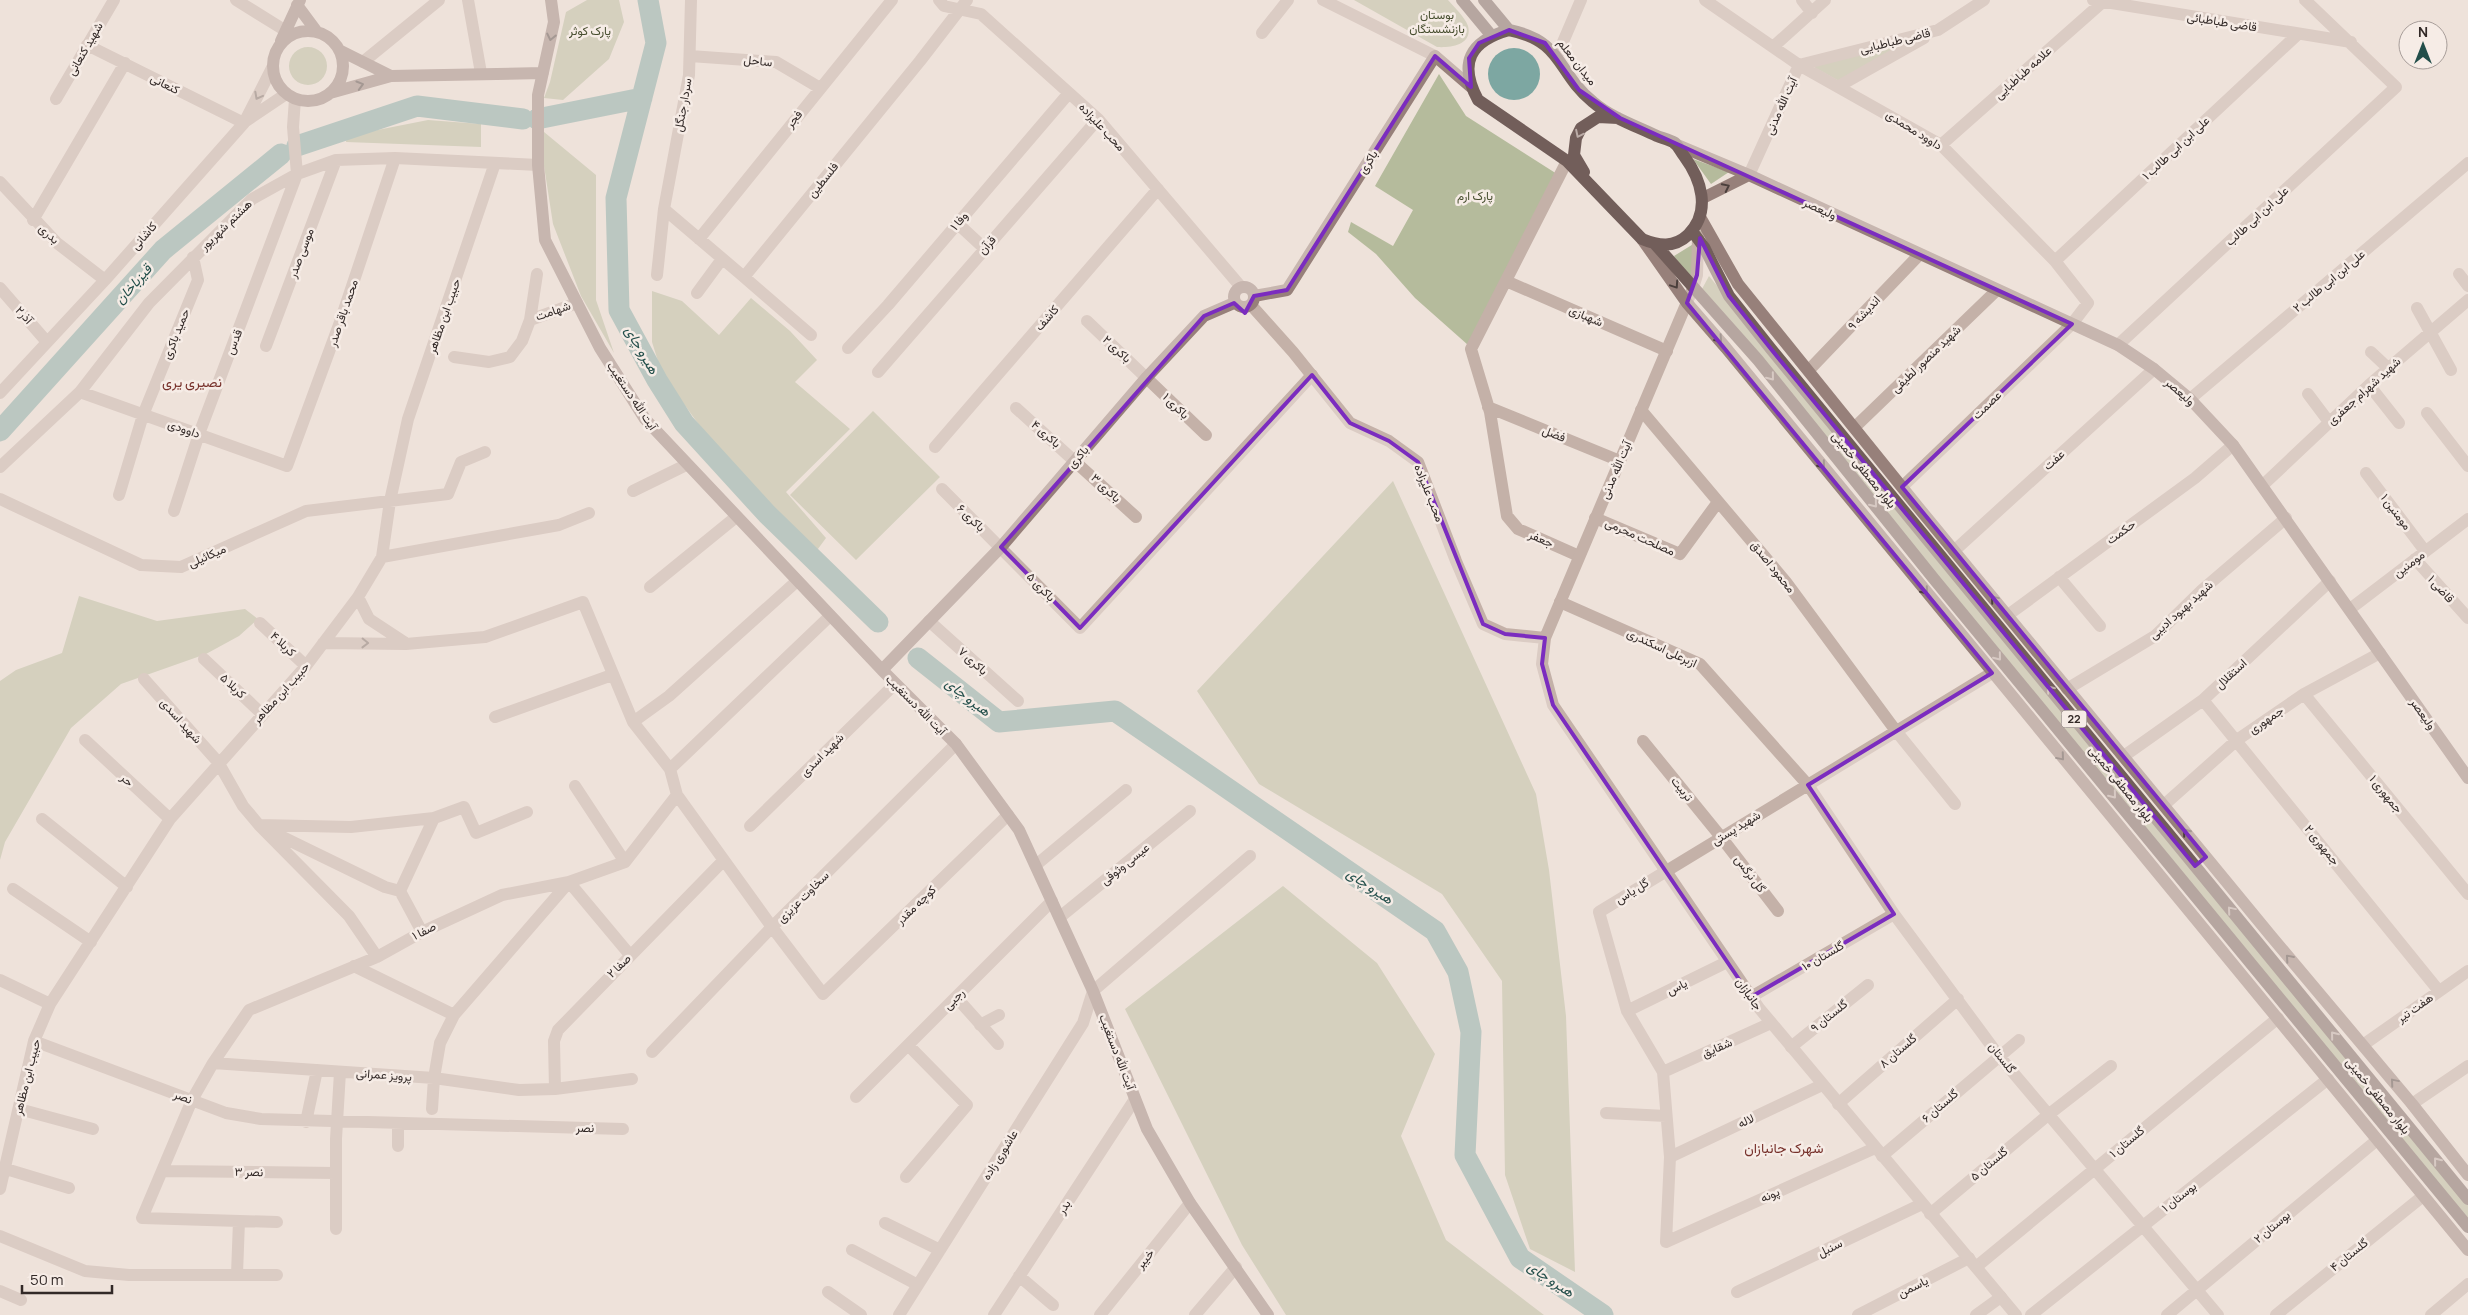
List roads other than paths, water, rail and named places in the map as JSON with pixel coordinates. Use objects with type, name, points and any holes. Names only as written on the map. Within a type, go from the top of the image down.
[{"type":"main road","points":[[299,3],[276,51],[272,68],[279,87],[290,97],[308,101],[320,99],[330,94],[391,76],[543,73],[554,22],[551,0]]},
{"type":"main road","points":[[1462,0],[1491,35]]},
{"type":"main road","points":[[1471,87],[1469,58],[1479,43],[1491,35],[1509,30],[1484,0]]},
{"type":"main road","points":[[299,3],[317,32],[334,42],[339,50],[343,62],[342,74],[338,84],[330,94]]},
{"type":"main road","name":"میدان معلم","points":[[1509,30],[1529,34],[1545,43],[1557,56],[1579,90],[1595,104],[1675,144]]},
{"type":"main road","points":[[280,43],[297,32],[317,32]]},
{"type":"main road","points":[[339,50],[391,76]]},
{"type":"main road","points":[[1435,56],[1471,87],[1478,100],[1566,161],[1591,184],[1642,239],[1687,303],[2468,1250]]},
{"type":"main road","name":"باکری","points":[[1252,300],[1287,290],[1435,56]]},
{"type":"main road","name":"آیت الله دستغیب","points":[[543,73],[538,95],[537,130],[544,240],[600,348],[645,420],[895,684],[956,744],[1019,830],[1093,991],[1147,1129],[1190,1203],[1268,1315]]},
{"type":"main road","points":[[1591,184],[1574,155],[1576,138],[1581,128],[1598,117],[1620,118]]},
{"type":"main road","points":[[1642,239],[1655,244],[1671,245],[1695,234],[1703,198],[1697,178],[1675,144]]},
{"type":"main road","name":"ولیعصر","points":[[1675,144],[1749,175],[1919,255],[2118,345],[2154,369],[2190,399],[2233,445],[2468,778]]},
{"type":"main road","points":[[1703,198],[1749,175]]},
{"type":"main road","points":[[1700,217],[1738,284],[1954,551],[2412,1104],[2468,1175]]},
{"type":"main road","name":"بلوار مصطفی خمینی","points":[[1695,234],[1729,296],[1771,349],[2468,1199]]},
{"type":"main road","name":"بلوار مصطفی خمینی","points":[[1655,244],[1758,360],[1934,578],[2468,1227]]},
{"type":"main road","points":[[1241,287],[1252,290],[1252,300],[1243,308],[1234,303],[1233,296],[1241,287]]},
{"type":"main road","name":"باکری","points":[[882,670],[1001,547],[1147,377],[1204,316],[1234,303]]},
{"type":"main road","points":[[2195,866],[2206,857]]},
{"type":"main road","points":[[2261,946],[2271,936]]},
{"type":"street","name":"شهید کنعانی","points":[[56,99],[114,0]]},
{"type":"street","points":[[236,0],[286,31]]},
{"type":"street","points":[[363,62],[440,0]]},
{"type":"street","points":[[468,0],[481,73]]},
{"type":"street","name":"سردار جنگل","points":[[657,275],[664,210],[689,75],[691,0]]},
{"type":"street","name":"فجر","points":[[698,238],[892,0]]},
{"type":"street","name":"محب علیزاده","points":[[939,0],[944,6],[963,5],[981,14],[1098,119],[1241,287]]},
{"type":"street","points":[[1262,33],[1288,0]]},
{"type":"street","points":[[1323,0],[1435,56]]},
{"type":"street","points":[[1557,56],[1581,0]]},
{"type":"street","name":"داوود محمدی","points":[[1705,0],[1799,65],[1942,145],[2055,261],[2088,303]]},
{"type":"street","points":[[1802,0],[1812,13]]},
{"type":"street","points":[[1774,46],[1826,0]]},
{"type":"street","name":"قاضی طباطبایی","points":[[1799,65],[1938,30],[1984,0]]},
{"type":"street","points":[[2305,0],[2351,42]]},
{"type":"street","name":"قاضی طباطبائی","points":[[2100,1],[2351,42]]},
{"type":"street","name":"علامه طباطبایی","points":[[1942,145],[2100,1]]},
{"type":"street","name":"فلسطین","points":[[744,277],[963,5]]},
{"type":"street","points":[[1839,86],[1938,30]]},
{"type":"street","name":"علی ابن ابی طالب ۱","points":[[2055,261],[2298,34]]},
{"type":"street","name":"علی ابن ابی طالب","points":[[2118,345],[2396,87],[2351,42]]},
{"type":"street","name":"کنعانی","points":[[87,45],[244,123]]},
{"type":"street","name":"ساحل","points":[[690,56],[776,62],[820,88]]},
{"type":"street","points":[[33,220],[125,63]]},
{"type":"street","name":"آیت الله مدنی","points":[[1749,175],[1799,65]]},
{"type":"street","name":"کاشانی","points":[[0,393],[105,280],[244,123],[272,68]]},
{"type":"street","name":"وفا ۱","points":[[848,348],[888,305],[1069,93]]},
{"type":"street","points":[[244,123],[290,97],[297,174]]},
{"type":"street","name":"قرآن","points":[[878,372],[1098,119]]},
{"type":"street","name":"هشتم شهریور","points":[[0,467],[80,392],[149,303],[252,199],[297,174],[336,160],[395,158],[538,165]]},
{"type":"street","name":"محمد باقر صدر","points":[[287,466],[340,322],[395,158]]},
{"type":"street","name":"موسی صدر","points":[[266,346],[336,160]]},
{"type":"street","points":[[1488,407],[1471,349],[1566,161]]},
{"type":"street","name":"علی ابن ابی طالب ۲","points":[[2190,399],[2468,163]]},
{"type":"street","name":"حبیب ابن مظاهر","points":[[0,1189],[34,1041],[50,1004],[170,820],[218,762],[306,666],[358,597],[382,557],[390,501],[408,419],[495,164]]},
{"type":"street","name":"قدس","points":[[174,511],[199,434],[297,174]]},
{"type":"street","name":"بدری","points":[[0,182],[33,220],[57,243],[105,280]]},
{"type":"street","name":"کاشف","points":[[935,447],[1158,189]]},
{"type":"street","points":[[664,210],[812,335]]},
{"type":"street","points":[[957,223],[984,248]]},
{"type":"street","name":"آیت‌ الله مدنی","points":[[1544,638],[1693,288],[1697,274],[1695,234]]},
{"type":"street","name":"اندیشه ۹","points":[[1809,370],[1919,255]]},
{"type":"street","name":"حمید باکری","points":[[119,495],[143,415],[198,280],[193,257]]},
{"type":"street","points":[[697,293],[722,259]]},
{"type":"street","name":"شهامت","points":[[454,357],[490,362],[510,357],[522,341],[530,320],[537,274]]},
{"type":"street","points":[[2459,274],[2468,286]]},
{"type":"street","name":"شهبازی","points":[[1506,281],[1666,351]]},
{"type":"street","name":"آذر۲","points":[[0,288],[48,342]]},
{"type":"street","name":"شهید منصور لطیفی","points":[[1855,427],[1997,290]]},
{"type":"street","name":"محب علیزاده","points":[[1252,300],[1350,423],[1389,441],[1418,462],[1456,561],[1483,624],[1505,634],[1544,638]]},
{"type":"street","name":"شهید شهرام جعفری","points":[[2262,484],[2388,368],[2468,300]]},
{"type":"street","name":"شهامت","points":[[530,320],[577,303]]},
{"type":"street","name":"عصمت","points":[[1902,486],[2072,324],[2088,303]]},
{"type":"street","points":[[2417,308],[2452,370]]},
{"type":"street","name":"باکری ۲","points":[[1087,321],[1147,377]]},
{"type":"street","points":[[2371,352],[2388,368]]},
{"type":"street","name":"عفت","points":[[1954,551],[2154,369]]},
{"type":"street","name":"باکری ۵","points":[[1001,547],[1080,628],[1312,375]]},
{"type":"street","name":"باکری ۱","points":[[1147,377],[1206,435]]},
{"type":"street","points":[[2369,385],[2399,423]]},
{"type":"street","name":"داوودی","points":[[80,392],[287,466]]},
{"type":"street","points":[[2308,394],[2329,422]]},
{"type":"street","name":"فضل","points":[[1488,407],[1620,461]]},
{"type":"street","name":"جعفر","points":[[1488,407],[1507,516],[1518,529],[1579,556]]},
{"type":"street","name":"باکری ۴","points":[[1016,408],[1076,460]]},
{"type":"street","name":"محمود اصدق","points":[[1641,410],[1786,582],[1896,731],[1955,804]]},
{"type":"street","points":[[2427,413],[2468,466]]},
{"type":"street","name":"حکمت","points":[[2008,615],[2195,478],[2233,445]]},
{"type":"street","name":"میکائیلی","points":[[0,500],[141,565],[181,567],[306,512],[448,494],[462,462],[485,452]]},
{"type":"street","name":"باکری ۳","points":[[1076,460],[1136,517]]},
{"type":"street","points":[[633,490],[686,465]]},
{"type":"street","name":"مومنین ۱","points":[[2366,473],[2426,551]]},
{"type":"street","name":"باکری ۶","points":[[942,488],[1001,547]]},
{"type":"street","name":"مصلحت محرمی","points":[[1596,518],[1680,554],[1718,502]]},
{"type":"street","points":[[382,557],[559,525],[589,514]]},
{"type":"street","points":[[650,587],[736,517]]},
{"type":"street","name":"شهید بهبود ادیبی","points":[[2068,689],[2155,636],[2202,590],[2286,518]]},
{"type":"street","name":"مومنین","points":[[2350,609],[2468,518]]},
{"type":"street","name":"قاضی ۱","points":[[2415,559],[2468,618]]},
{"type":"street","points":[[2059,577],[2100,626]]},
{"type":"street","points":[[633,722],[669,696],[797,580]]},
{"type":"street","name":"استقلال","points":[[2124,756],[2203,700],[2330,581]]},
{"type":"street","points":[[358,597],[370,620],[406,644]]},
{"type":"street","points":[[324,642],[406,644],[486,637],[583,602],[633,722],[670,769],[678,795],[772,928]]},
{"type":"street","name":"ازبرعلی اسکندری","points":[[1560,602],[1700,664],[1808,785]]},
{"type":"street","points":[[670,769],[830,616]]},
{"type":"street","name":"باکری ۷","points":[[929,622],[1018,701]]},
{"type":"street","name":"کربلا ۴","points":[[260,623],[306,666]]},
{"type":"street","name":"جانبازان","points":[[1544,638],[1542,664],[1553,705],[1751,997],[1771,1024],[2016,1315]]},
{"type":"street","name":"جمهوری","points":[[2164,805],[2238,740],[2304,694],[2380,653]]},
{"type":"street","name":"کربلا ۵","points":[[204,659],[262,714]]},
{"type":"street","name":"شهید پستی","points":[[1665,870],[1992,673]]},
{"type":"street","points":[[495,717],[612,675]]},
{"type":"street","name":"شهید اسدی","points":[[144,679],[218,762],[243,806],[259,826],[349,916],[377,957]]},
{"type":"street","name":"شهید اسدی","points":[[750,826],[895,684]]},
{"type":"street","name":"جمهوری ۱","points":[[2304,694],[2468,894]]},
{"type":"street","name":"جمهوری ۲","points":[[2203,700],[2238,740],[2439,991]]},
{"type":"street","name":"حر","points":[[85,740],[170,820]]},
{"type":"street","name":"تربیت","points":[[1643,741],[1721,837]]},
{"type":"street","name":"سخاوت عزیزی","points":[[652,1052],[772,928],[956,744]]},
{"type":"street","name":"گلستان","points":[[1808,785],[1894,914],[1999,1056],[2218,1315]]},
{"type":"street","points":[[575,786],[625,862],[678,795]]},
{"type":"street","points":[[1036,865],[1126,790]]},
{"type":"street","points":[[259,826],[352,827],[434,818],[464,807],[476,833],[527,812]]},
{"type":"street","name":"عیسی وثوقی","points":[[1060,917],[1190,811]]},
{"type":"street","name":"کوچه مقدر","points":[[772,928],[824,994],[1008,815]]},
{"type":"street","points":[[400,890],[434,818]]},
{"type":"street","points":[[42,819],[126,887]]},
{"type":"street","points":[[259,826],[385,887],[400,890]]},
{"type":"street","name":"گل نرگس","points":[[1721,837],[1778,911]]},
{"type":"street","points":[[1093,991],[1250,856]]},
{"type":"street","name":"صفا ۲","points":[[555,1089],[554,1034],[724,860]]},
{"type":"street","name":"صفا ۱","points":[[239,1222],[142,1218],[192,1100],[213,1063],[249,1010],[377,957],[422,932],[502,895],[569,882],[625,862]]},
{"type":"street","name":"گل یاس","points":[[1627,1011],[1599,912],[1665,870]]},
{"type":"street","points":[[432,1109],[434,1078],[440,1043],[454,1015],[569,882],[630,955]]},
{"type":"street","points":[[13,889],[91,942]]},
{"type":"street","points":[[400,890],[422,932]]},
{"type":"street","name":"رجبی","points":[[856,1097],[1052,901]]},
{"type":"street","name":"گلستان ۱۰","points":[[1751,997],[1894,914]]},
{"type":"street","name":"یاس","points":[[1627,1011],[1727,962]]},
{"type":"street","points":[[354,966],[454,1015]]},
{"type":"street","name":"هفت تیر","points":[[2363,1045],[2468,971]]},
{"type":"street","points":[[0,980],[50,1004]]},
{"type":"street","name":"گلستان ۹","points":[[1791,1047],[1868,984]]},
{"type":"street","name":"عاشوری زاده","points":[[899,1315],[1083,1024],[1093,991]]},
{"type":"street","points":[[956,997],[998,1044]]},
{"type":"street","name":"گلستان ۸","points":[[1838,1104],[1958,999]]},
{"type":"street","points":[[1627,1011],[1663,1072],[1670,1157]]},
{"type":"street","points":[[980,1025],[999,1015]]},
{"type":"street","name":"گلستان ۱","points":[[1972,1263],[2094,1169],[2278,1018]]},
{"type":"street","name":"شقایق","points":[[1663,1072],[1771,1024]]},
{"type":"street","name":"گلستان ۶","points":[[1878,1152],[2019,1040]]},
{"type":"street","name":"نصر","points":[[34,1041],[226,1113],[261,1120],[623,1129]]},
{"type":"street","points":[[906,1177],[967,1105],[908,1045]]},
{"type":"street","name":"پرویز عمرانی","points":[[213,1063],[434,1078],[519,1090],[555,1089],[632,1079]]},
{"type":"street","name":"گلستان ۵","points":[[1926,1209],[2111,1066]]},
{"type":"street","points":[[2412,1104],[2468,1066]]},
{"type":"street","points":[[306,1122],[317,1070]]},
{"type":"street","points":[[336,1230],[337,1123],[340,1072]]},
{"type":"street","name":"بوستان ۱","points":[[2031,1315],[2328,1079]]},
{"type":"street","name":"لاله","points":[[1670,1157],[1822,1085]]},
{"type":"street","name":"بدر","points":[[994,1315],[1135,1099]]},
{"type":"street","points":[[19,1109],[93,1129]]},
{"type":"street","points":[[1606,1113],[1666,1116]]},
{"type":"street","points":[[398,1124],[398,1146]]},
{"type":"street","name":"بوستان ۲","points":[[2167,1315],[2377,1140]]},
{"type":"street","name":"پونه","points":[[1670,1157],[1666,1242],[1878,1152]]},
{"type":"street","points":[[6,1169],[69,1188]]},
{"type":"street","name":"نصر ۳","points":[[163,1171],[336,1173]]},
{"type":"street","name":"گلستان ۴","points":[[2276,1315],[2423,1196]]},
{"type":"street","name":"خیبر","points":[[1100,1315],[1190,1203]]},
{"type":"street","name":"سنبل","points":[[1738,1292],[1926,1209]]},
{"type":"street","points":[[237,1274],[239,1222],[277,1222]]},
{"type":"street","points":[[885,1223],[940,1250]]},
{"type":"street","points":[[0,1236],[85,1272],[129,1275],[277,1275]]},
{"type":"street","points":[[852,1250],[918,1285]]},
{"type":"street","name":"یاسمن","points":[[1858,1315],[1972,1263]]},
{"type":"street","points":[[1195,1315],[1236,1267]]},
{"type":"street","points":[[1019,1276],[1053,1305]]},
{"type":"street","points":[[2431,1315],[2468,1284]]},
{"type":"street","points":[[0,1291],[21,1300]]},
{"type":"street","points":[[828,1292],[861,1315]]},
{"type":"street","points":[[1976,1315],[2001,1297]]},
{"type":"water","points":[[1514,48],[1524,50],[1532,56],[1538,64],[1540,74],[1538,84],[1532,92],[1524,98],[1514,100],[1504,98],[1496,92],[1490,84],[1488,74],[1490,64],[1496,56],[1504,50]]},
{"type":"waterway","name":"هیرو چای","points":[[648,0],[656,43],[616,198],[619,310],[657,380],[684,423],[767,514],[878,622]]},
{"type":"waterway","points":[[537,119],[642,98]]},
{"type":"waterway","name":"قیزباخان","points":[[297,146],[417,106],[523,119]]},
{"type":"waterway","name":"قیزباخان","points":[[0,431],[163,250],[281,154]]},
{"type":"waterway","name":"هیرو چای","points":[[918,658],[999,722],[1115,711],[1435,931],[1458,972],[1471,1032],[1465,1155],[1520,1258],[1603,1315]]},
{"type":"district","name":"نصیری یری","points":[[192,382]]},
{"type":"district","name":"شهرک جانبازان","points":[[1784,1148]]},
{"type":"park label","name":"بوستان بازنشستگان","points":[[1437,22]]},
{"type":"park label","name":"پارک کوثر","points":[[590,31]]},
{"type":"park label","name":"پارک ارم","points":[[1475,196]]}]
